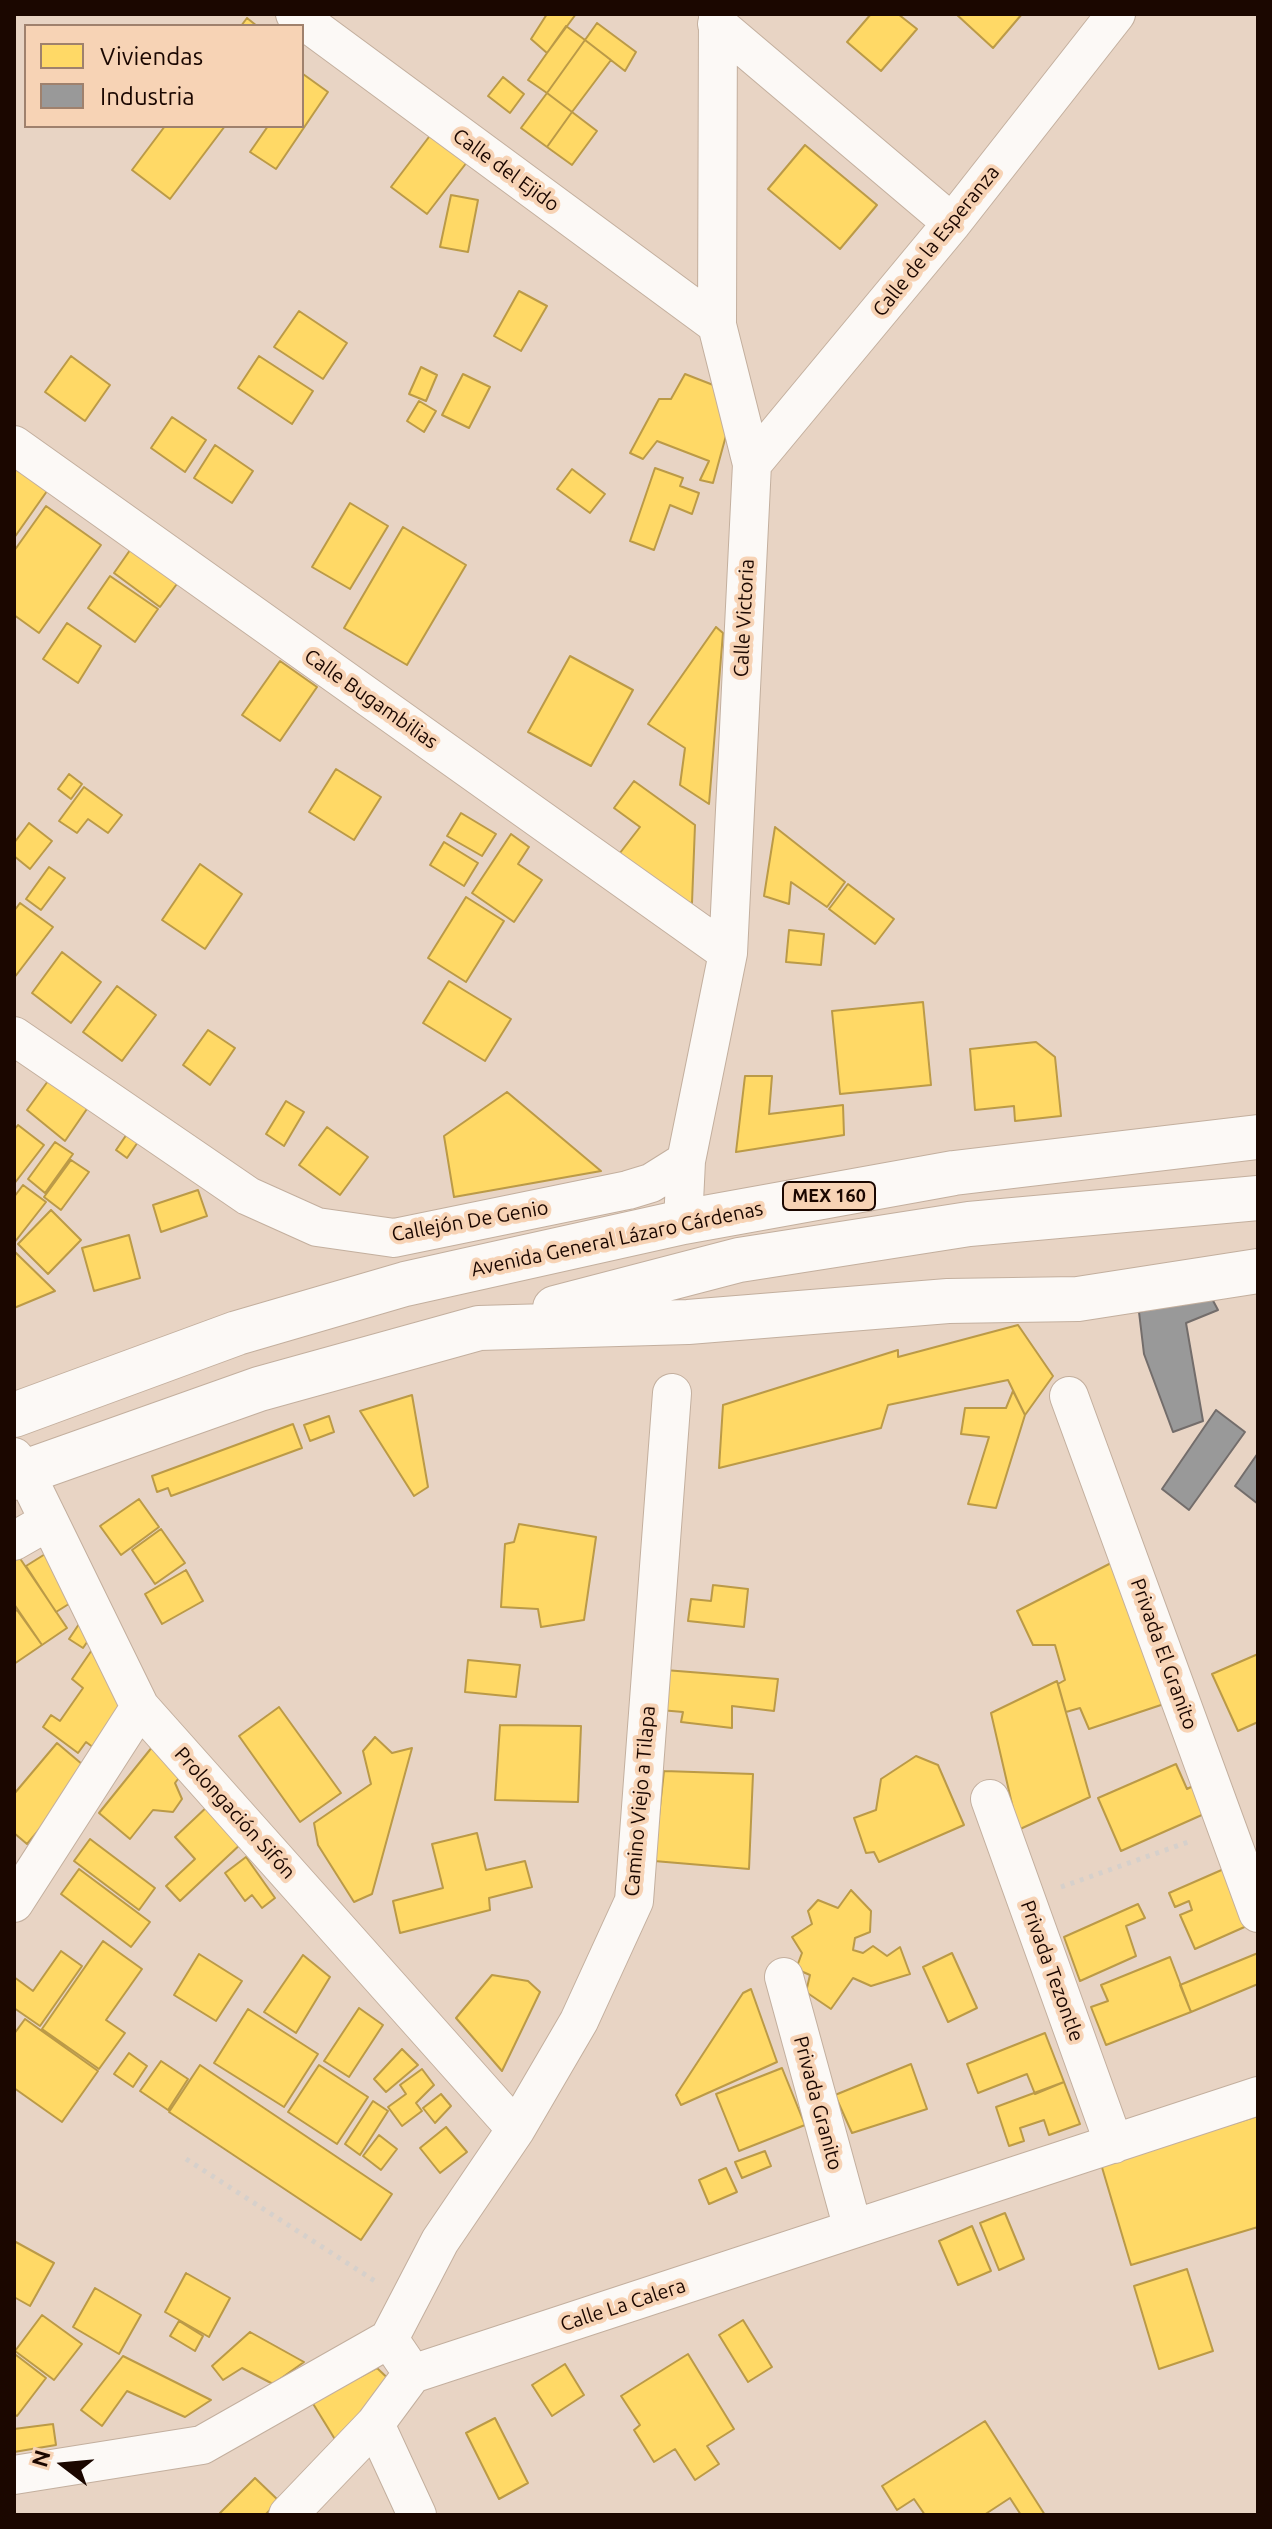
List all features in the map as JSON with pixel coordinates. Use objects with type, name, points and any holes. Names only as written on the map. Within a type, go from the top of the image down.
[{"type":"main road","name":"Avenida General Lázaro Cárdenas","points":[[14,1415],[237,1333],[405,1284],[683,1222],[954,1173],[1258,1137]]},
{"type":"main road","name":"MEX 160","points":[[18,1469],[259,1389],[739,1260],[969,1224],[1258,1198]]},
{"type":"main road","points":[[479,1328],[688,1322],[948,1301],[1078,1299],[1258,1271]]},
{"type":"street","name":"Calle del Ejido","points":[[295,14],[717,325]]},
{"type":"street","name":"Calle de la Esperanza","points":[[752,464],[952,223],[1116,14]]},
{"type":"street","name":"Calle Victoria","points":[[683,1222],[686,1161],[728,953],[752,464],[717,325],[718,19]]},
{"type":"street","points":[[718,19],[952,223]]},
{"type":"street","name":"Calle Bugambilias","points":[[14,445],[728,953]]},
{"type":"street","name":"Callejón De Genio","points":[[14,1036],[248,1196],[317,1227],[394,1238],[628,1190],[651,1183],[686,1161]]},
{"type":"street","name":"Camino Viejo a Tilapa","points":[[389,2339],[440,2241],[516,2129],[579,2021],[634,1901],[672,1393]]},
{"type":"street","name":"Privada El Granito","points":[[1069,1396],[1258,1913]]},
{"type":"street","name":"Prolongación Sifón","points":[[18,1469],[49,1521],[140,1707],[516,2129]]},
{"type":"street","points":[[14,1541],[49,1521]]},
{"type":"street","points":[[14,1903],[140,1707]]},
{"type":"street","name":"Privada Tezontle","points":[[990,1799],[1114,2144]]},
{"type":"street","name":"Privada Granito","points":[[784,1977],[853,2229]]},
{"type":"street","name":"Calle La Calera","points":[[412,2374],[1258,2096]]},
{"type":"street","points":[[14,2475],[202,2445],[389,2339],[412,2374],[375,2424],[288,2515]]},
{"type":"street","points":[[375,2424],[417,2515]]},
{"type":"path","points":[[1026,1899],[1228,1829]]},
{"type":"path","points":[[186,2159],[386,2288],[389,2339]]},
{"type":"building: Viviendas","points":[[547,14],[576,14],[547,53],[531,39]]},
{"type":"building: Viviendas","points":[[871,14],[898,14],[917,29],[881,71],[847,42]]},
{"type":"building: Viviendas","points":[[956,14],[1022,14],[993,48]]},
{"type":"building: Viviendas","points":[[597,23],[636,52],[625,71],[585,40]]},
{"type":"building: Viviendas","points":[[566,26],[585,40],[547,93],[528,80]]},
{"type":"building: Viviendas","points":[[585,40],[611,60],[572,112],[547,93]]},
{"type":"building: Viviendas","points":[[304,75],[328,92],[304,128]]},
{"type":"building: Viviendas","points":[[503,77],[524,94],[510,113],[488,96]]},
{"type":"building: Viviendas","points":[[547,93],[572,112],[547,147],[521,128]]},
{"type":"building: Viviendas","points":[[572,112],[597,131],[572,165],[547,147]]},
{"type":"building: Viviendas","points":[[438,125],[474,153],[427,214],[391,187]]},
{"type":"building: Viviendas","points":[[164,128],[223,128],[170,199],[132,170]]},
{"type":"building: Viviendas","points":[[267,128],[304,128],[276,169],[250,152]]},
{"type":"building: Viviendas","points":[[805,145],[877,205],[840,249],[768,189]]},
{"type":"building: Viviendas","points":[[451,195],[478,200],[468,252],[440,247]]},
{"type":"building: Viviendas","points":[[519,291],[547,306],[521,351],[494,336]]},
{"type":"building: Viviendas","points":[[299,311],[347,343],[323,379],[274,347]]},
{"type":"building: Viviendas","points":[[71,356],[110,385],[85,421],[45,392]]},
{"type":"building: Viviendas","points":[[259,356],[313,391],[292,424],[238,388]]},
{"type":"building: Viviendas","points":[[421,367],[437,375],[426,401],[409,394]]},
{"type":"building: Viviendas","points":[[463,374],[490,387],[469,428],[442,415]]},
{"type":"building: Viviendas","points":[[685,374],[726,390],[730,421],[713,483],[700,480],[709,461],[657,441],[643,459],[630,453],[659,399],[671,399]]},
{"type":"building: Viviendas","points":[[419,401],[436,411],[424,432],[407,421]]},
{"type":"building: Viviendas","points":[[172,417],[206,440],[185,472],[151,448]]},
{"type":"building: Viviendas","points":[[215,445],[253,471],[232,503],[194,478]]},
{"type":"building: Viviendas","points":[[14,457],[52,484],[14,538]]},
{"type":"building: Viviendas","points":[[655,468],[683,478],[680,486],[699,493],[692,514],[670,505],[654,550],[630,541]]},
{"type":"building: Viviendas","points":[[572,469],[605,494],[590,513],[557,489]]},
{"type":"building: Viviendas","points":[[350,503],[388,526],[350,589],[312,567]]},
{"type":"building: Viviendas","points":[[46,506],[101,545],[39,633],[14,615],[14,551]]},
{"type":"building: Viviendas","points":[[403,527],[466,565],[407,665],[344,628]]},
{"type":"building: Viviendas","points":[[135,543],[182,577],[160,607],[114,573]]},
{"type":"building: Viviendas","points":[[110,576],[158,609],[135,642],[88,608]]},
{"type":"building: Viviendas","points":[[67,623],[101,646],[78,683],[43,659]]},
{"type":"building: Viviendas","points":[[716,627],[723,633],[709,804],[680,785],[685,748],[648,724]]},
{"type":"building: Viviendas","points":[[570,656],[633,690],[591,766],[528,732]]},
{"type":"building: Viviendas","points":[[280,661],[317,687],[280,741],[242,715]]},
{"type":"building: Viviendas","points":[[336,769],[381,797],[354,840],[309,812]]},
{"type":"building: Viviendas","points":[[69,774],[82,784],[71,799],[58,789]]},
{"type":"building: Viviendas","points":[[634,781],[695,825],[692,903],[670,901],[613,862],[640,827],[614,808]]},
{"type":"building: Viviendas","points":[[84,787],[122,815],[108,833],[88,819],[77,833],[59,821]]},
{"type":"building: Viviendas","points":[[461,813],[496,834],[482,856],[447,836]]},
{"type":"building: Viviendas","points":[[29,823],[52,841],[30,869],[14,856],[14,843]]},
{"type":"building: Viviendas","points":[[775,827],[845,882],[827,907],[791,882],[789,904],[764,896]]},
{"type":"building: Viviendas","points":[[511,834],[529,847],[518,864],[542,880],[514,922],[472,893]]},
{"type":"building: Viviendas","points":[[444,842],[478,863],[464,886],[430,865]]},
{"type":"building: Viviendas","points":[[200,864],[242,894],[205,949],[162,920]]},
{"type":"building: Viviendas","points":[[49,867],[65,878],[41,910],[26,899]]},
{"type":"building: Viviendas","points":[[848,884],[894,919],[875,944],[829,909]]},
{"type":"building: Viviendas","points":[[466,897],[504,921],[466,982],[428,958]]},
{"type":"building: Viviendas","points":[[20,903],[53,927],[14,978],[14,911]]},
{"type":"building: Viviendas","points":[[789,930],[824,934],[821,965],[786,962]]},
{"type":"building: Viviendas","points":[[62,952],[101,982],[71,1023],[32,993]]},
{"type":"building: Viviendas","points":[[449,981],[511,1019],[485,1061],[423,1023]]},
{"type":"building: Viviendas","points":[[117,986],[156,1015],[122,1061],[83,1032]]},
{"type":"building: Viviendas","points":[[923,1002],[931,1085],[840,1094],[832,1011]]},
{"type":"building: Viviendas","points":[[208,1030],[235,1048],[210,1085],[183,1065]]},
{"type":"building: Viviendas","points":[[1036,1042],[1055,1057],[1061,1116],[1015,1121],[1014,1106],[975,1110],[970,1049]]},
{"type":"building: Viviendas","points":[[53,1074],[91,1103],[65,1141],[27,1110]]},
{"type":"building: Viviendas","points":[[745,1076],[772,1076],[769,1114],[843,1105],[844,1135],[736,1152]]},
{"type":"building: Viviendas","points":[[507,1092],[601,1171],[454,1197],[444,1136]]},
{"type":"building: Viviendas","points":[[286,1101],[304,1112],[284,1146],[266,1134]]},
{"type":"building: Viviendas","points":[[18,1125],[44,1145],[14,1184],[14,1130]]},
{"type":"building: Viviendas","points":[[327,1127],[368,1157],[340,1195],[299,1165]]},
{"type":"building: Viviendas","points":[[129,1131],[140,1139],[127,1158],[116,1150]]},
{"type":"building: Viviendas","points":[[55,1142],[73,1154],[45,1193],[28,1179]]},
{"type":"building: Viviendas","points":[[71,1160],[89,1172],[61,1210],[44,1197]]},
{"type":"building: Viviendas","points":[[23,1185],[46,1202],[14,1243],[14,1197]]},
{"type":"building: Viviendas","points":[[198,1190],[207,1216],[161,1232],[153,1205]]},
{"type":"building: Viviendas","points":[[51,1210],[81,1240],[48,1274],[18,1244]]},
{"type":"building: Viviendas","points":[[129,1235],[140,1278],[94,1291],[82,1248]]},
{"type":"building: Viviendas","points":[[14,1251],[55,1291],[14,1308]]},
{"type":"building: Viviendas","points":[[1018,1325],[1053,1376],[1025,1415],[1008,1380],[888,1405],[881,1428],[719,1468],[723,1405],[898,1350],[898,1357]]},
{"type":"building: Viviendas","points":[[1013,1391],[1025,1415],[996,1508],[968,1504],[989,1437],[961,1434],[965,1408],[1006,1408]]},
{"type":"building: Viviendas","points":[[412,1395],[428,1487],[414,1496],[360,1411]]},
{"type":"building: Viviendas","points":[[329,1416],[334,1432],[310,1441],[304,1425]]},
{"type":"building: Viviendas","points":[[293,1424],[302,1448],[171,1496],[168,1488],[157,1492],[152,1476]]},
{"type":"building: Viviendas","points":[[139,1499],[159,1527],[121,1555],[100,1526]]},
{"type":"building: Viviendas","points":[[519,1524],[596,1537],[584,1620],[541,1627],[538,1609],[501,1607],[505,1544],[514,1542]]},
{"type":"building: Viviendas","points":[[161,1529],[185,1563],[155,1584],[132,1550]]},
{"type":"building: Viviendas","points":[[50,1551],[80,1597],[56,1612],[26,1566]]},
{"type":"building: Viviendas","points":[[17,1554],[67,1628],[42,1645],[14,1604],[14,1557]]},
{"type":"building: Viviendas","points":[[1117,1560],[1173,1701],[1089,1729],[1080,1708],[1066,1712],[1058,1684],[1065,1680],[1055,1645],[1033,1645],[1017,1611]]},
{"type":"building: Viviendas","points":[[186,1570],[203,1601],[162,1624],[145,1594]]},
{"type":"building: Viviendas","points":[[713,1585],[748,1589],[744,1627],[688,1621],[691,1599],[711,1601]]},
{"type":"building: Viviendas","points":[[17,1610],[42,1645],[14,1664],[14,1612]]},
{"type":"building: Viviendas","points":[[85,1615],[96,1629],[83,1648],[69,1639]]},
{"type":"building: Viviendas","points":[[96,1644],[131,1697],[94,1748],[86,1742],[78,1753],[43,1727],[51,1715],[60,1721],[83,1688],[72,1679]]},
{"type":"building: Viviendas","points":[[1258,1654],[1258,1722],[1238,1731],[1212,1674]]},
{"type":"building: Viviendas","points":[[468,1660],[520,1665],[516,1697],[465,1692]]},
{"type":"building: Viviendas","points":[[665,1670],[778,1679],[774,1711],[732,1706],[732,1728],[681,1722],[683,1712],[660,1710]]},
{"type":"building: Viviendas","points":[[1057,1681],[1090,1797],[1018,1830],[991,1713]]},
{"type":"building: Viviendas","points":[[279,1707],[341,1793],[300,1822],[239,1736]]},
{"type":"building: Viviendas","points":[[500,1725],[581,1726],[578,1802],[495,1800]]},
{"type":"building: Viviendas","points":[[375,1737],[392,1753],[412,1748],[372,1894],[354,1902],[318,1845],[314,1823],[371,1784],[363,1751]]},
{"type":"building: Viviendas","points":[[157,1741],[184,1771],[175,1783],[182,1799],[173,1812],[153,1810],[130,1839],[99,1813]]},
{"type":"building: Viviendas","points":[[57,1743],[89,1770],[27,1844],[14,1833],[14,1794]]},
{"type":"building: Viviendas","points":[[916,1756],[938,1765],[964,1825],[879,1862],[874,1852],[866,1853],[854,1818],[876,1810],[881,1779]]},
{"type":"building: Viviendas","points":[[1176,1764],[1187,1789],[1201,1782],[1213,1810],[1121,1851],[1098,1798]]},
{"type":"building: Viviendas","points":[[664,1771],[753,1774],[749,1869],[654,1861]]},
{"type":"building: Viviendas","points":[[210,1804],[244,1841],[180,1901],[166,1886],[195,1859],[175,1837]]},
{"type":"building: Viviendas","points":[[477,1833],[486,1870],[525,1861],[532,1887],[489,1898],[490,1910],[400,1933],[393,1901],[443,1888],[432,1844]]},
{"type":"building: Viviendas","points":[[90,1839],[155,1888],[139,1910],[74,1861]]},
{"type":"building: Viviendas","points":[[246,1857],[275,1898],[262,1908],[252,1895],[245,1901],[225,1873]]},
{"type":"building: Viviendas","points":[[1233,1865],[1258,1921],[1195,1949],[1180,1915],[1192,1910],[1189,1901],[1175,1907],[1169,1893]]},
{"type":"building: Viviendas","points":[[79,1869],[150,1922],[131,1947],[61,1894]]},
{"type":"building: Viviendas","points":[[851,1890],[871,1911],[870,1932],[855,1938],[853,1950],[863,1953],[873,1946],[887,1956],[900,1947],[910,1974],[871,1986],[853,1978],[831,2009],[806,1992],[810,1975],[796,1969],[802,1953],[792,1937],[812,1924],[808,1911],[818,1900],[838,1908]]},
{"type":"building: Viviendas","points":[[1138,1904],[1145,1918],[1126,1926],[1136,1956],[1080,1981],[1064,1937]]},
{"type":"building: Viviendas","points":[[103,1941],[142,1969],[106,2020],[125,2033],[99,2069],[42,2029]]},
{"type":"building: Viviendas","points":[[61,1951],[82,1966],[40,2026],[14,2008],[14,1977],[33,1991]]},
{"type":"building: Viviendas","points":[[952,1953],[977,2008],[948,2022],[923,1967]]},
{"type":"building: Viviendas","points":[[1258,1953],[1258,1984],[1191,2012],[1180,1985]]},
{"type":"building: Viviendas","points":[[199,1954],[242,1981],[216,2021],[174,1995]]},
{"type":"building: Viviendas","points":[[303,1955],[330,1977],[296,2033],[264,2012]]},
{"type":"building: Viviendas","points":[[1170,1957],[1191,2012],[1106,2045],[1091,2007],[1108,2001],[1101,1985]]},
{"type":"building: Viviendas","points":[[492,1975],[528,1981],[540,1992],[502,2071],[456,2018]]},
{"type":"building: Viviendas","points":[[751,1989],[777,2062],[681,2105],[676,2095],[743,1993]]},
{"type":"building: Viviendas","points":[[359,2008],[383,2025],[349,2077],[324,2061]]},
{"type":"building: Viviendas","points":[[248,2009],[318,2054],[284,2107],[214,2063]]},
{"type":"building: Viviendas","points":[[25,2019],[98,2071],[62,2122],[14,2088],[14,2034]]},
{"type":"building: Viviendas","points":[[1045,2033],[1064,2082],[1035,2094],[1027,2074],[978,2093],[967,2064]]},
{"type":"building: Viviendas","points":[[402,2049],[418,2065],[386,2092],[374,2079]]},
{"type":"building: Viviendas","points":[[129,2053],[147,2066],[133,2087],[114,2074]]},
{"type":"building: Viviendas","points":[[161,2061],[188,2079],[168,2110],[140,2091]]},
{"type":"building: Viviendas","points":[[911,2064],[927,2109],[852,2133],[835,2095]]},
{"type":"building: Viviendas","points":[[200,2065],[392,2194],[361,2240],[169,2112]]},
{"type":"building: Viviendas","points":[[319,2065],[368,2097],[337,2144],[288,2112]]},
{"type":"building: Viviendas","points":[[782,2068],[805,2125],[739,2151],[716,2094]]},
{"type":"building: Viviendas","points":[[422,2069],[434,2085],[416,2103],[422,2111],[402,2126],[388,2107],[406,2094],[400,2085]]},
{"type":"building: Viviendas","points":[[1064,2082],[1080,2124],[1049,2135],[1044,2120],[1020,2128],[1024,2141],[1009,2146],[996,2107]]},
{"type":"building: Viviendas","points":[[441,2094],[451,2106],[435,2123],[423,2108]]},
{"type":"building: Viviendas","points":[[373,2101],[388,2111],[360,2155],[345,2144]]},
{"type":"building: Viviendas","points":[[1258,2116],[1258,2227],[1131,2265],[1101,2164]]},
{"type":"building: Viviendas","points":[[446,2127],[467,2152],[440,2173],[420,2148]]},
{"type":"building: Viviendas","points":[[379,2135],[397,2149],[381,2170],[363,2156]]},
{"type":"building: Viviendas","points":[[765,2151],[771,2166],[742,2178],[735,2162]]},
{"type":"building: Viviendas","points":[[726,2168],[737,2192],[709,2204],[699,2180]]},
{"type":"building: Viviendas","points":[[1005,2213],[1024,2259],[999,2270],[980,2223]]},
{"type":"building: Viviendas","points":[[972,2226],[991,2271],[958,2285],[939,2241]]},
{"type":"building: Viviendas","points":[[14,2241],[54,2263],[30,2306],[14,2297]]},
{"type":"building: Viviendas","points":[[1187,2269],[1213,2351],[1159,2369],[1134,2286]]},
{"type":"building: Viviendas","points":[[186,2273],[230,2298],[209,2337],[165,2312]]},
{"type":"building: Viviendas","points":[[95,2288],[141,2315],[119,2354],[73,2327]]},
{"type":"building: Viviendas","points":[[42,2315],[82,2344],[54,2380],[15,2351]]},
{"type":"building: Viviendas","points":[[743,2320],[772,2367],[748,2382],[719,2335]]},
{"type":"building: Viviendas","points":[[179,2321],[203,2336],[195,2351],[170,2336]]},
{"type":"building: Viviendas","points":[[250,2332],[304,2362],[273,2384],[242,2368],[223,2380],[212,2366]]},
{"type":"building: Viviendas","points":[[688,2354],[734,2429],[707,2446],[719,2464],[695,2480],[675,2449],[654,2462],[634,2430],[640,2425],[621,2396]]},
{"type":"building: Viviendas","points":[[16,2355],[46,2378],[17,2416],[14,2414]]},
{"type":"building: Viviendas","points":[[123,2356],[211,2400],[185,2417],[127,2391],[102,2426],[81,2410]]},
{"type":"building: Viviendas","points":[[565,2364],[584,2395],[552,2416],[532,2385]]},
{"type":"building: Viviendas","points":[[377,2368],[396,2386],[336,2441],[312,2402]]},
{"type":"building: Viviendas","points":[[495,2418],[528,2483],[499,2499],[466,2433]]},
{"type":"building: Viviendas","points":[[985,2421],[1045,2515],[1021,2515],[1010,2498],[984,2515],[925,2515],[914,2499],[897,2510],[882,2486]]},
{"type":"building: Viviendas","points":[[53,2424],[56,2445],[14,2452],[14,2429]]},
{"type":"building: Viviendas","points":[[255,2478],[279,2501],[265,2515],[222,2515],[220,2513]]},
{"type":"building: Industria","points":[[1210,1295],[1218,1310],[1186,1323],[1203,1421],[1173,1432],[1144,1354],[1139,1312]]},
{"type":"building: Industria","points":[[1216,1410],[1245,1432],[1189,1510],[1162,1489]]},
{"type":"building: Industria","points":[[1258,1453],[1258,1504],[1235,1486]]}]
